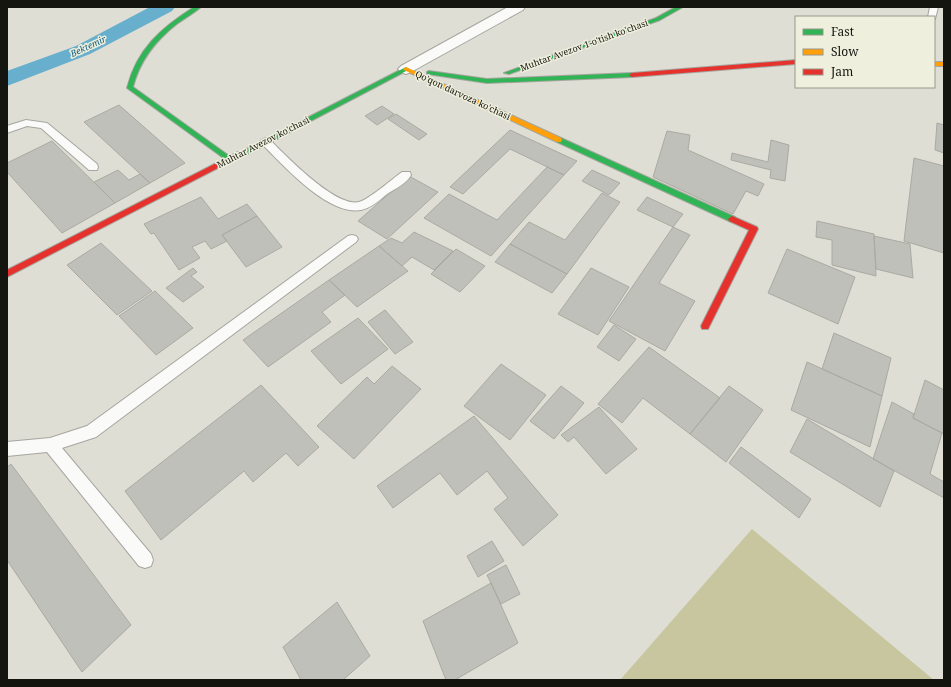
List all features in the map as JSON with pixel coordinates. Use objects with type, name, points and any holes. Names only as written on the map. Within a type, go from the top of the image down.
[{"type":"street","points":[[198,7],[163,32],[147,50],[134,70],[130,88],[229,160]]},
{"type":"street","name":"Muhtar Avezov ko'chasi","points":[[7,274],[406,69],[518,7]]},
{"type":"street","name":"Muhtar Avezov 1-o'tish ko'chasi","points":[[487,81],[658,19],[680,7]]},
{"type":"street","name":"Qo'qon darvoza ko'chasi","points":[[406,69],[487,81],[652,74],[795,62]]},
{"type":"street","name":"Qo'qon darvoza ko'chasi","points":[[406,69],[754,228],[705,326]]},
{"type":"lane","points":[[7,130],[26,123],[44,126],[92,167]]},
{"type":"lane","points":[[264,141],[304,179],[338,202],[348,206],[362,205],[406,175]]},
{"type":"lane","points":[[7,449],[50,445],[91,432],[352,239]]},
{"type":"lane","points":[[50,445],[145,560]]},
{"type":"green space","points":[[752,529],[934,680],[620,680]]},
{"type":"building","points":[[119,105],[185,163],[150,183],[84,122]]},
{"type":"building","points":[[382,106],[394,114],[377,125],[365,116]]},
{"type":"building","points":[[396,114],[427,134],[419,140],[388,119]]},
{"type":"building","points":[[937,123],[944,125],[944,153],[935,150]]},
{"type":"building","points":[[510,130],[577,161],[564,175],[510,149],[463,194],[450,187]]},
{"type":"building","points":[[667,131],[690,135],[688,150],[764,184],[758,196],[746,191],[733,214],[653,177]]},
{"type":"building","points":[[771,140],[789,145],[785,181],[770,178],[771,170],[731,160],[732,153],[768,162]]},
{"type":"building","points":[[52,141],[115,203],[62,233],[7,172],[7,163]]},
{"type":"building","points":[[914,158],[944,166],[944,253],[904,241]]},
{"type":"building","points":[[547,167],[564,175],[491,256],[424,218],[449,194],[497,220]]},
{"type":"building","points":[[118,170],[129,180],[140,174],[150,183],[115,203],[94,182]]},
{"type":"building","points":[[592,170],[620,183],[609,195],[582,181]]},
{"type":"building","points":[[409,176],[438,192],[387,239],[358,221]]},
{"type":"building","points":[[602,193],[620,202],[567,274],[510,244],[529,222],[565,240]]},
{"type":"building","points":[[201,197],[218,219],[247,204],[257,216],[222,235],[227,241],[211,249],[205,241],[192,247],[200,258],[179,270],[154,233],[151,234],[144,224]]},
{"type":"building","points":[[647,197],[683,214],[673,227],[637,210]]},
{"type":"building","points":[[257,216],[282,247],[246,267],[222,235]]},
{"type":"building","points":[[817,221],[874,234],[876,276],[832,265],[832,240],[816,237]]},
{"type":"building","points":[[673,227],[690,235],[659,283],[695,301],[665,351],[609,321]]},
{"type":"building","points":[[414,232],[453,251],[434,270],[412,257],[402,266],[379,246],[391,238],[402,243]]},
{"type":"building","points":[[874,236],[910,244],[913,278],[876,269]]},
{"type":"building","points":[[101,243],[152,291],[117,315],[67,265]]},
{"type":"building","points":[[510,244],[567,274],[552,293],[495,262]]},
{"type":"building","points":[[379,246],[408,271],[357,307],[329,280]]},
{"type":"building","points":[[456,249],[485,266],[460,292],[431,274]]},
{"type":"building","points":[[787,249],[855,277],[838,324],[768,293]]},
{"type":"building","points":[[193,268],[197,272],[191,276],[204,287],[183,302],[166,288]]},
{"type":"building","points":[[591,268],[629,287],[598,335],[558,314]]},
{"type":"building","points":[[329,280],[345,295],[322,312],[331,322],[268,367],[243,340]]},
{"type":"building","points":[[155,291],[193,328],[156,355],[119,316]]},
{"type":"building","points":[[385,310],[413,342],[395,354],[368,322]]},
{"type":"building","points":[[358,318],[388,349],[341,384],[311,351]]},
{"type":"building","points":[[614,325],[636,339],[619,361],[597,347]]},
{"type":"building","points":[[834,333],[891,358],[882,396],[822,369]]},
{"type":"building","points":[[649,347],[720,398],[690,434],[643,398],[622,423],[598,404]]},
{"type":"building","points":[[807,362],[882,396],[870,447],[791,410]]},
{"type":"building","points":[[501,364],[546,395],[510,440],[464,406]]},
{"type":"building","points":[[392,366],[421,389],[354,459],[317,426],[367,377],[374,384]]},
{"type":"building","points":[[925,380],[944,390],[944,434],[913,418]]},
{"type":"building","points":[[261,385],[319,447],[298,466],[286,453],[253,482],[244,471],[161,540],[125,491]]},
{"type":"building","points":[[561,386],[584,403],[554,439],[530,421]]},
{"type":"building","points":[[729,386],[763,410],[726,462],[690,434]]},
{"type":"building","points":[[892,402],[914,414],[913,418],[942,433],[930,474],[944,482],[944,498],[873,459]]},
{"type":"building","points":[[599,407],[637,449],[606,474],[574,437],[568,442],[561,435]]},
{"type":"building","points":[[474,416],[558,515],[523,546],[494,509],[508,498],[487,471],[457,495],[440,473],[393,508],[377,486]]},
{"type":"building","points":[[807,419],[894,471],[880,507],[790,452]]},
{"type":"building","points":[[741,447],[811,499],[799,518],[729,463]]},
{"type":"building","points":[[11,464],[131,625],[82,672],[7,560],[7,467]]},
{"type":"building","points":[[492,541],[504,561],[478,577],[467,556]]},
{"type":"building","points":[[506,565],[520,594],[501,604],[487,575]]},
{"type":"building","points":[[491,583],[518,643],[455,680],[446,680],[423,621]]},
{"type":"building","points":[[337,602],[370,656],[343,680],[301,680],[283,647]]},
{"type":"waterway","name":"Bektemir","points":[[7,79],[83,50],[165,7]]},
{"type":"traffic: fast","points":[[198,7],[186,14],[164,31],[146,51],[133,75],[130,88],[229,160]]},
{"type":"traffic: fast","points":[[507,73],[658,19],[680,7]]},
{"type":"traffic: fast","points":[[241,154],[406,69]]},
{"type":"traffic: fast","points":[[429,73],[487,81],[632,75]]},
{"type":"traffic: fast","points":[[559,140],[732,219]]},
{"type":"traffic: slow","points":[[935,64],[944,64]]},
{"type":"traffic: slow","points":[[406,69],[559,140]]},
{"type":"traffic: jam","points":[[632,75],[795,62]]},
{"type":"traffic: jam","points":[[7,274],[241,154]]},
{"type":"traffic: jam","points":[[705,326],[754,229],[732,219]]}]
